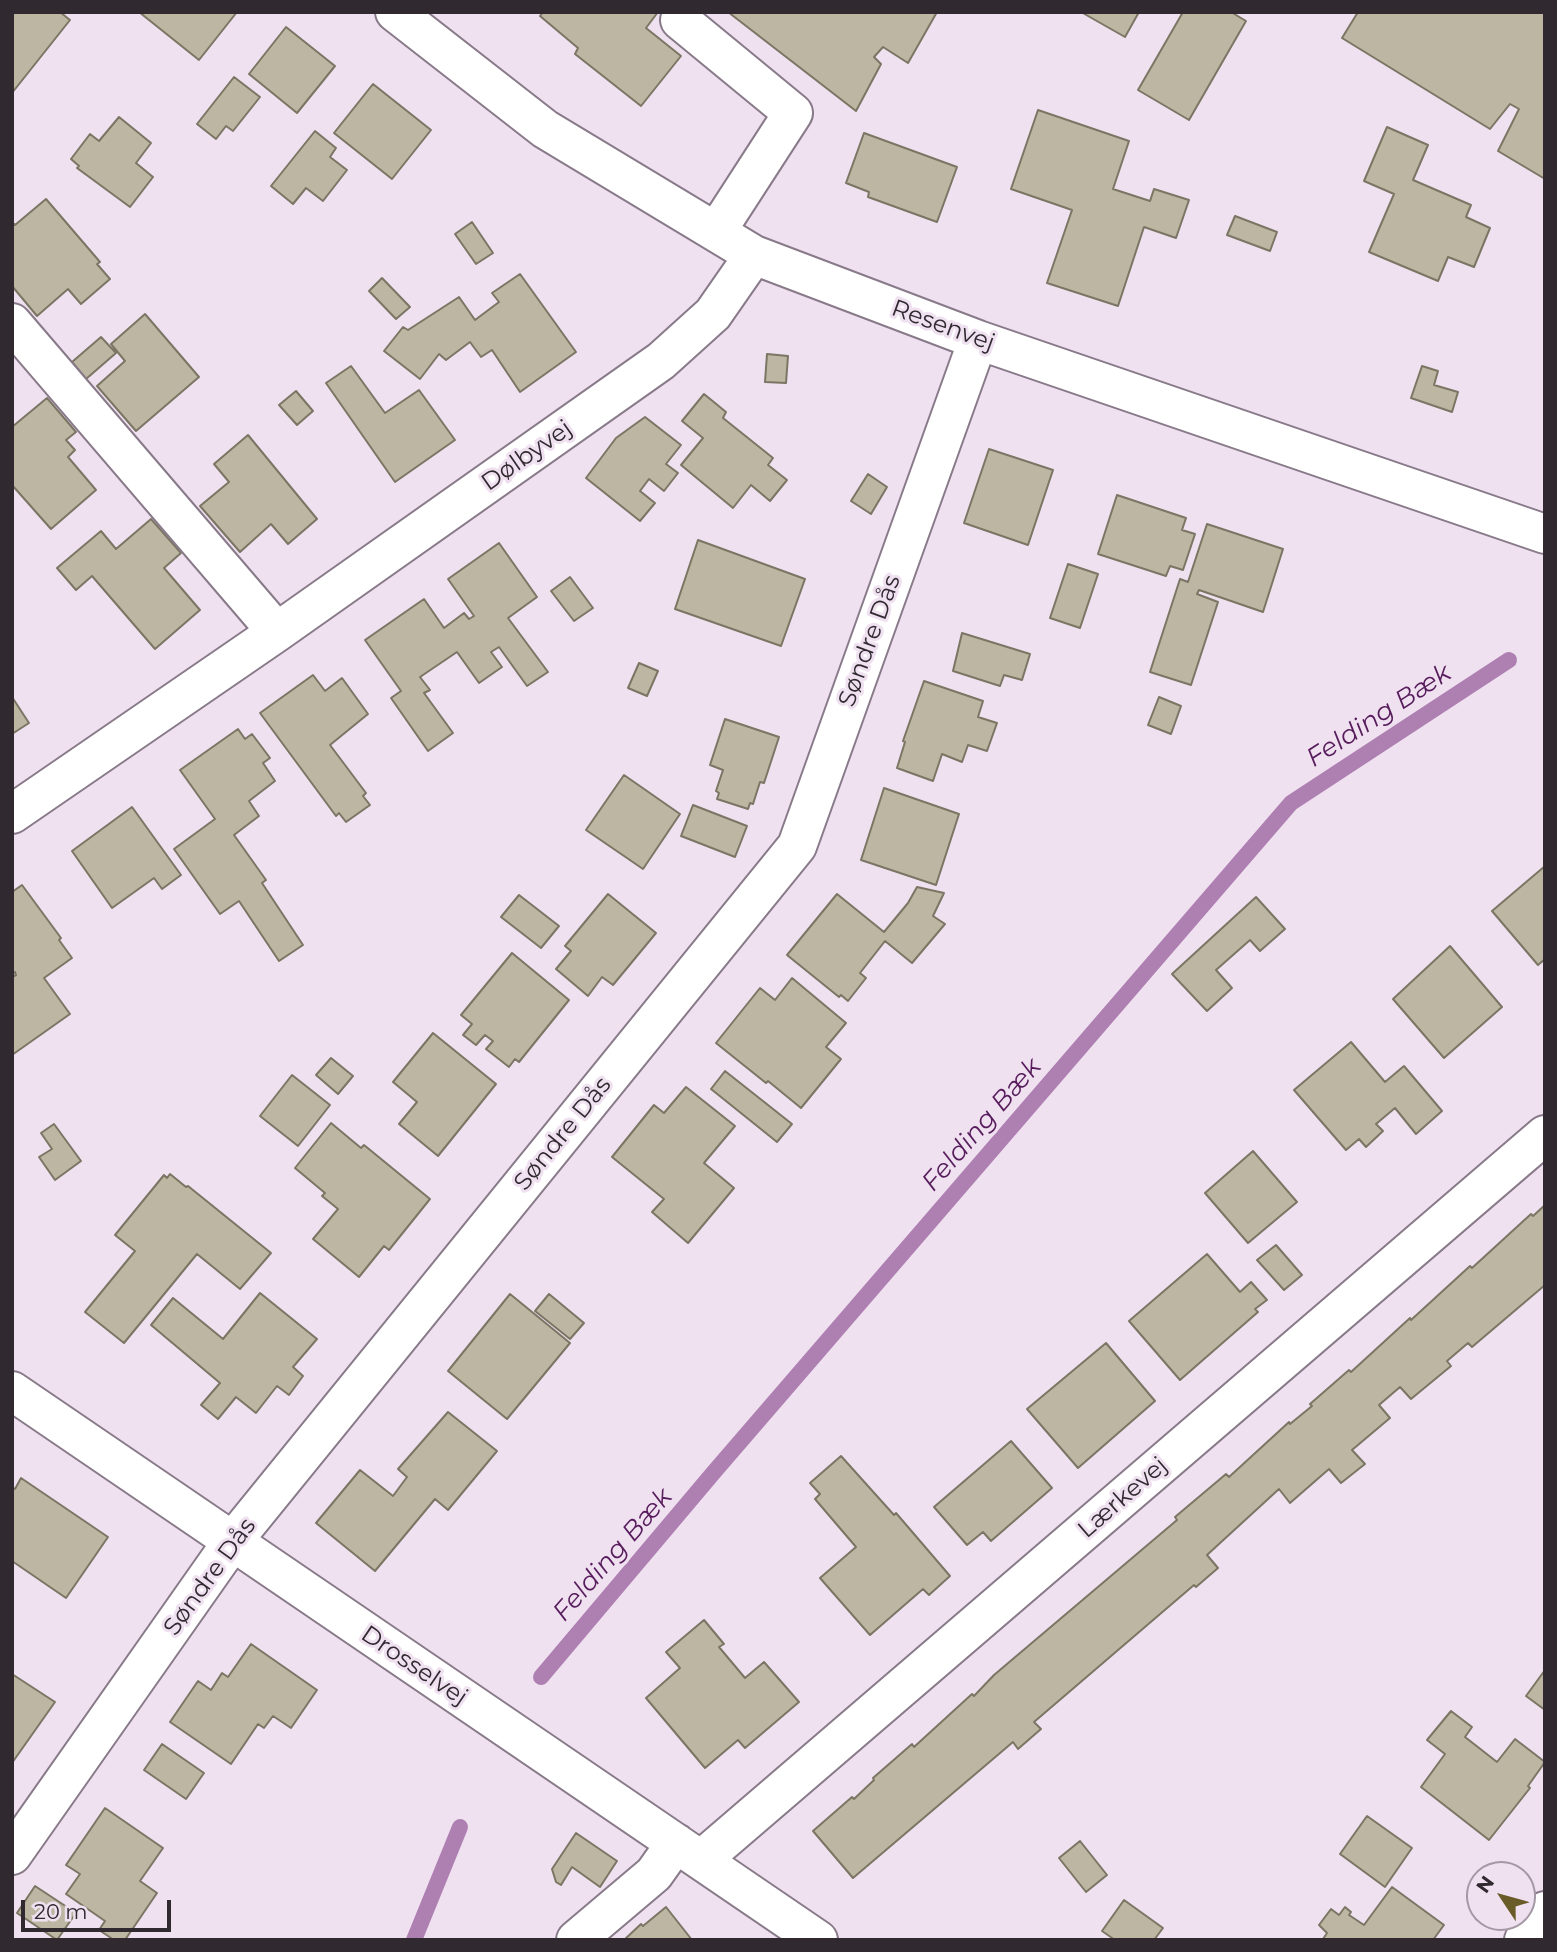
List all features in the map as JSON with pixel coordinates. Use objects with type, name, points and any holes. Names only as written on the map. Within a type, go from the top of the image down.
[{"type":"street","name":"Resenvej","points":[[395,12],[545,129],[754,255],[978,340],[1545,534]]},
{"type":"street","points":[[680,20],[793,113],[716,232]]},
{"type":"street","name":"Dølbyvej","points":[[12,814],[277,632],[661,361],[713,314],[754,255]]},
{"type":"street","points":[[12,323],[277,632]]},
{"type":"street","name":"Søndre Dås","points":[[12,1855],[232,1542],[797,846],[978,340]]},
{"type":"street","name":"Lærkevej","points":[[576,1940],[654,1874],[688,1852],[1545,1135]]},
{"type":"street","name":"Drosselvej","points":[[12,1391],[818,1940]]},
{"type":"street","points":[[1524,1940],[1545,1911]]},
{"type":"building","points":[[12,12],[60,12],[70,20],[12,93]]},
{"type":"building","points":[[139,12],[237,12],[199,60]]},
{"type":"building","points":[[543,12],[658,12],[646,28],[681,56],[641,106],[575,54],[578,48],[540,16]]},
{"type":"building","points":[[728,12],[937,12],[908,63],[883,47],[874,57],[881,64],[856,111]]},
{"type":"building","points":[[1081,12],[1139,12],[1125,37]]},
{"type":"building","points":[[1183,12],[1231,12],[1246,21],[1189,120],[1138,90]]},
{"type":"building","points":[[1358,12],[1545,12],[1545,179],[1498,151],[1519,109],[1510,104],[1490,129],[1342,38]]},
{"type":"building","points":[[286,27],[335,66],[297,113],[249,74]]},
{"type":"building","points":[[234,77],[260,97],[233,131],[226,126],[216,139],[197,124]]},
{"type":"building","points":[[373,84],[431,130],[392,179],[334,133]]},
{"type":"building","points":[[1038,110],[1129,141],[1113,189],[1150,201],[1154,189],[1189,200],[1176,238],[1144,227],[1118,306],[1047,283],[1072,210],[1011,189]]},
{"type":"building","points":[[119,117],[151,143],[136,163],[153,177],[130,207],[77,168],[79,166],[71,159],[90,134],[99,141]]},
{"type":"building","points":[[1387,127],[1428,145],[1413,180],[1471,205],[1466,217],[1490,228],[1474,267],[1448,257],[1438,281],[1369,252],[1394,194],[1364,181]]},
{"type":"building","points":[[315,131],[336,148],[330,157],[347,170],[323,201],[306,188],[293,204],[271,186]]},
{"type":"building","points":[[864,133],[957,167],[937,222],[868,197],[869,192],[846,183]]},
{"type":"building","points":[[46,199],[100,262],[97,264],[110,279],[81,304],[68,289],[37,316],[12,286],[12,222],[15,225]]},
{"type":"building","points":[[1235,216],[1277,232],[1270,251],[1227,235]]},
{"type":"building","points":[[472,222],[493,253],[476,264],[455,234]]},
{"type":"building","points":[[520,274],[576,352],[520,392],[492,350],[481,357],[470,342],[446,360],[439,354],[420,379],[384,351],[403,327],[408,330],[459,297],[475,320],[499,302],[492,293]]},
{"type":"building","points":[[382,278],[410,307],[396,319],[369,291]]},
{"type":"building","points":[[145,314],[199,377],[136,431],[97,386],[125,361],[111,344]]},
{"type":"building","points":[[101,337],[116,353],[86,379],[72,362]]},
{"type":"building","points":[[767,354],[788,356],[786,383],[765,382]]},
{"type":"building","points":[[351,366],[385,413],[419,390],[455,440],[395,482],[326,383]]},
{"type":"building","points":[[1422,366],[1438,371],[1434,385],[1458,392],[1452,412],[1411,398]]},
{"type":"building","points":[[296,391],[313,411],[297,425],[279,405]]},
{"type":"building","points":[[704,394],[726,412],[723,418],[773,458],[768,465],[787,480],[770,501],[751,485],[733,508],[681,465],[703,438],[682,421]]},
{"type":"building","points":[[47,398],[76,432],[66,440],[75,450],[68,457],[96,490],[51,529],[12,485],[12,427]]},
{"type":"building","points":[[645,417],[681,445],[666,464],[678,473],[664,491],[649,479],[640,491],[655,503],[640,521],[586,478],[616,438]]},
{"type":"building","points":[[248,435],[317,519],[288,544],[271,524],[240,552],[200,506],[229,482],[214,464]]},
{"type":"building","points":[[989,449],[1053,470],[1028,545],[964,523]]},
{"type":"building","points":[[868,474],[887,487],[871,514],[851,501]]},
{"type":"building","points":[[1117,495],[1186,518],[1182,530],[1195,534],[1183,570],[1170,566],[1166,576],[1098,554]]},
{"type":"building","points":[[151,519],[181,553],[164,568],[200,610],[155,649],[92,576],[76,590],[57,568],[101,531],[116,549]]},
{"type":"building","points":[[1207,524],[1283,549],[1263,612],[1199,590],[1197,594],[1218,602],[1191,685],[1150,672],[1180,579],[1188,582]]},
{"type":"building","points":[[698,540],[805,579],[781,646],[675,609]]},
{"type":"building","points":[[499,543],[537,597],[508,618],[548,672],[527,686],[499,647],[491,652],[502,667],[479,683],[457,652],[420,677],[430,690],[424,693],[453,733],[428,751],[391,698],[401,691],[365,640],[424,599],[444,628],[464,613],[469,619],[474,616],[448,579]]},
{"type":"building","points":[[1068,564],[1098,574],[1080,628],[1050,618]]},
{"type":"building","points":[[570,577],[593,608],[574,621],[551,591]]},
{"type":"building","points":[[962,633],[1030,654],[1022,680],[1004,675],[1000,686],[953,671]]},
{"type":"building","points":[[639,663],[658,671],[647,696],[628,688]]},
{"type":"building","points":[[313,675],[325,691],[342,678],[368,714],[330,745],[366,793],[363,796],[370,805],[346,822],[339,813],[336,816],[260,713]]},
{"type":"building","points":[[924,681],[983,701],[978,717],[997,723],[987,751],[968,745],[962,762],[942,754],[933,781],[897,768],[905,742],[903,741]]},
{"type":"building","points":[[12,697],[29,723],[12,734]]},
{"type":"building","points":[[1159,697],[1181,706],[1171,734],[1148,725]]},
{"type":"building","points":[[725,719],[779,737],[764,783],[760,782],[753,804],[750,803],[748,809],[717,799],[719,793],[716,791],[723,770],[710,765]]},
{"type":"building","points":[[238,729],[245,739],[252,734],[270,758],[263,763],[275,781],[249,801],[259,816],[234,835],[266,880],[262,883],[303,945],[279,961],[239,901],[220,914],[174,849],[215,819],[180,770]]},
{"type":"building","points":[[624,775],[680,814],[643,869],[586,830]]},
{"type":"building","points":[[884,788],[959,814],[936,885],[861,860]]},
{"type":"building","points":[[693,805],[747,826],[735,857],[681,836]]},
{"type":"building","points":[[132,807],[181,875],[162,889],[154,878],[112,908],[72,851]]},
{"type":"building","points":[[1545,866],[1545,959],[1538,965],[1492,911]]},
{"type":"building","points":[[22,885],[61,938],[59,940],[72,958],[44,978],[70,1014],[12,1055],[12,977],[16,975],[15,972],[12,974],[12,892]]},
{"type":"building","points":[[917,887],[944,893],[933,916],[945,924],[912,963],[885,941],[860,973],[866,978],[848,1001],[841,995],[839,997],[787,955],[837,894],[884,932],[908,903]]},
{"type":"building","points":[[608,894],[656,933],[613,985],[602,977],[588,996],[556,969],[571,951],[565,946]]},
{"type":"building","points":[[519,895],[559,926],[541,948],[501,917]]},
{"type":"building","points":[[1256,897],[1285,929],[1260,951],[1250,940],[1216,970],[1232,988],[1207,1011],[1172,974]]},
{"type":"building","points":[[1450,946],[1502,1007],[1444,1058],[1393,999]]},
{"type":"building","points":[[512,953],[569,1000],[519,1062],[515,1059],[509,1067],[486,1049],[493,1041],[485,1035],[476,1045],[463,1035],[472,1024],[461,1015]]},
{"type":"building","points":[[792,978],[846,1023],[826,1047],[841,1059],[801,1108],[716,1043],[760,988],[775,1000]]},
{"type":"building","points":[[433,1033],[496,1084],[438,1156],[399,1124],[417,1102],[393,1082]]},
{"type":"building","points":[[1351,1042],[1385,1082],[1404,1066],[1442,1111],[1416,1134],[1395,1108],[1376,1124],[1383,1131],[1366,1147],[1359,1139],[1346,1150],[1294,1090]]},
{"type":"building","points":[[331,1058],[353,1076],[338,1094],[316,1075]]},
{"type":"building","points":[[725,1071],[792,1124],[777,1142],[711,1089]]},
{"type":"building","points":[[292,1075],[330,1105],[298,1146],[260,1116]]},
{"type":"building","points":[[686,1087],[735,1126],[704,1163],[734,1188],[688,1243],[652,1212],[664,1199],[612,1157],[654,1105],[664,1113]]},
{"type":"building","points":[[331,1123],[361,1148],[364,1145],[430,1199],[389,1250],[384,1246],[359,1277],[313,1239],[338,1209],[322,1196],[325,1193],[295,1168]]},
{"type":"building","points":[[54,1124],[81,1161],[55,1180],[39,1157],[52,1149],[41,1133]]},
{"type":"building","points":[[1253,1151],[1297,1202],[1248,1243],[1205,1193]]},
{"type":"building","points":[[170,1174],[271,1253],[240,1289],[197,1254],[124,1343],[85,1312],[135,1251],[115,1235],[164,1175],[167,1178]]},
{"type":"building","points":[[1545,1205],[1545,1285],[1472,1347],[1468,1343],[1447,1361],[1451,1366],[1411,1399],[1400,1387],[1379,1405],[1390,1418],[1352,1450],[1365,1464],[1341,1483],[1329,1469],[1290,1503],[1279,1489],[1207,1555],[1218,1568],[1196,1587],[1194,1585],[1034,1722],[1041,1729],[1018,1749],[1013,1742],[853,1878],[813,1831],[852,1797],[854,1799],[873,1778],[912,1744],[914,1747],[972,1694],[974,1696],[994,1675],[1177,1520],[1175,1517],[1226,1474],[1229,1477],[1289,1422],[1290,1424],[1312,1406],[1310,1404],[1349,1370],[1351,1372],[1470,1266],[1472,1268],[1531,1214],[1533,1216]]},
{"type":"building","points":[[1276,1245],[1302,1275],[1284,1290],[1257,1260]]},
{"type":"building","points":[[1207,1254],[1240,1292],[1251,1282],[1267,1300],[1255,1309],[1258,1312],[1180,1380],[1129,1321]]},
{"type":"building","points":[[260,1293],[317,1339],[293,1367],[303,1376],[289,1395],[277,1386],[256,1413],[236,1397],[218,1419],[201,1405],[220,1383],[151,1325],[173,1298],[223,1339]]},
{"type":"building","points":[[510,1294],[570,1343],[507,1419],[448,1371]]},
{"type":"building","points":[[549,1294],[584,1323],[570,1339],[535,1311]]},
{"type":"building","points":[[1106,1343],[1155,1401],[1078,1468],[1027,1409]]},
{"type":"building","points":[[448,1412],[497,1451],[448,1510],[435,1499],[375,1571],[316,1523],[360,1470],[393,1496],[407,1477],[398,1469]]},
{"type":"building","points":[[1011,1441],[1052,1488],[991,1541],[983,1532],[967,1545],[934,1507]]},
{"type":"building","points":[[841,1456],[894,1515],[896,1513],[950,1576],[929,1595],[923,1589],[870,1635],[820,1578],[856,1547],[815,1499],[820,1494],[810,1483]]},
{"type":"building","points":[[21,1478],[108,1537],[66,1598],[12,1561],[12,1487],[15,1489]]},
{"type":"building","points":[[704,1620],[724,1644],[719,1647],[745,1678],[764,1662],[799,1702],[745,1748],[738,1740],[705,1768],[646,1698],[680,1668],[666,1652]]},
{"type":"building","points":[[251,1644],[317,1690],[291,1728],[273,1716],[264,1728],[258,1724],[231,1764],[170,1722],[198,1681],[211,1690],[222,1673],[228,1677]]},
{"type":"building","points":[[1545,1670],[1545,1710],[1526,1696]]},
{"type":"building","points":[[12,1674],[55,1702],[12,1763]]},
{"type":"building","points":[[1451,1711],[1472,1727],[1465,1737],[1497,1762],[1515,1739],[1545,1762],[1528,1786],[1530,1788],[1489,1840],[1421,1787],[1445,1754],[1427,1740]]},
{"type":"building","points":[[162,1744],[204,1773],[186,1799],[144,1770]]},
{"type":"building","points":[[105,1808],[163,1848],[140,1881],[157,1893],[125,1940],[114,1940],[99,1930],[105,1921],[66,1894],[80,1874],[66,1865]]},
{"type":"building","points":[[1367,1816],[1412,1848],[1385,1887],[1340,1854]]},
{"type":"building","points":[[576,1833],[617,1861],[600,1887],[572,1867],[561,1885],[556,1882],[552,1869]]},
{"type":"building","points":[[1080,1841],[1107,1875],[1086,1892],[1059,1858]]},
{"type":"building","points":[[35,1886],[76,1913],[57,1940],[17,1913]]},
{"type":"building","points":[[1392,1887],[1444,1925],[1433,1940],[1323,1939],[1327,1933],[1319,1925],[1331,1909],[1339,1915],[1345,1907],[1351,1912],[1349,1915],[1364,1925]]},
{"type":"building","points":[[1124,1900],[1163,1928],[1154,1940],[1115,1940],[1102,1931]]},
{"type":"building","points":[[666,1907],[692,1940],[624,1940],[641,1924],[643,1926]]},
{"type":"waterway","name":"Felding Bæk","points":[[541,1677],[714,1472],[1291,803],[1509,660]]},
{"type":"waterway","name":"Felding Bæk","points":[[414,1940],[460,1827]]}]
